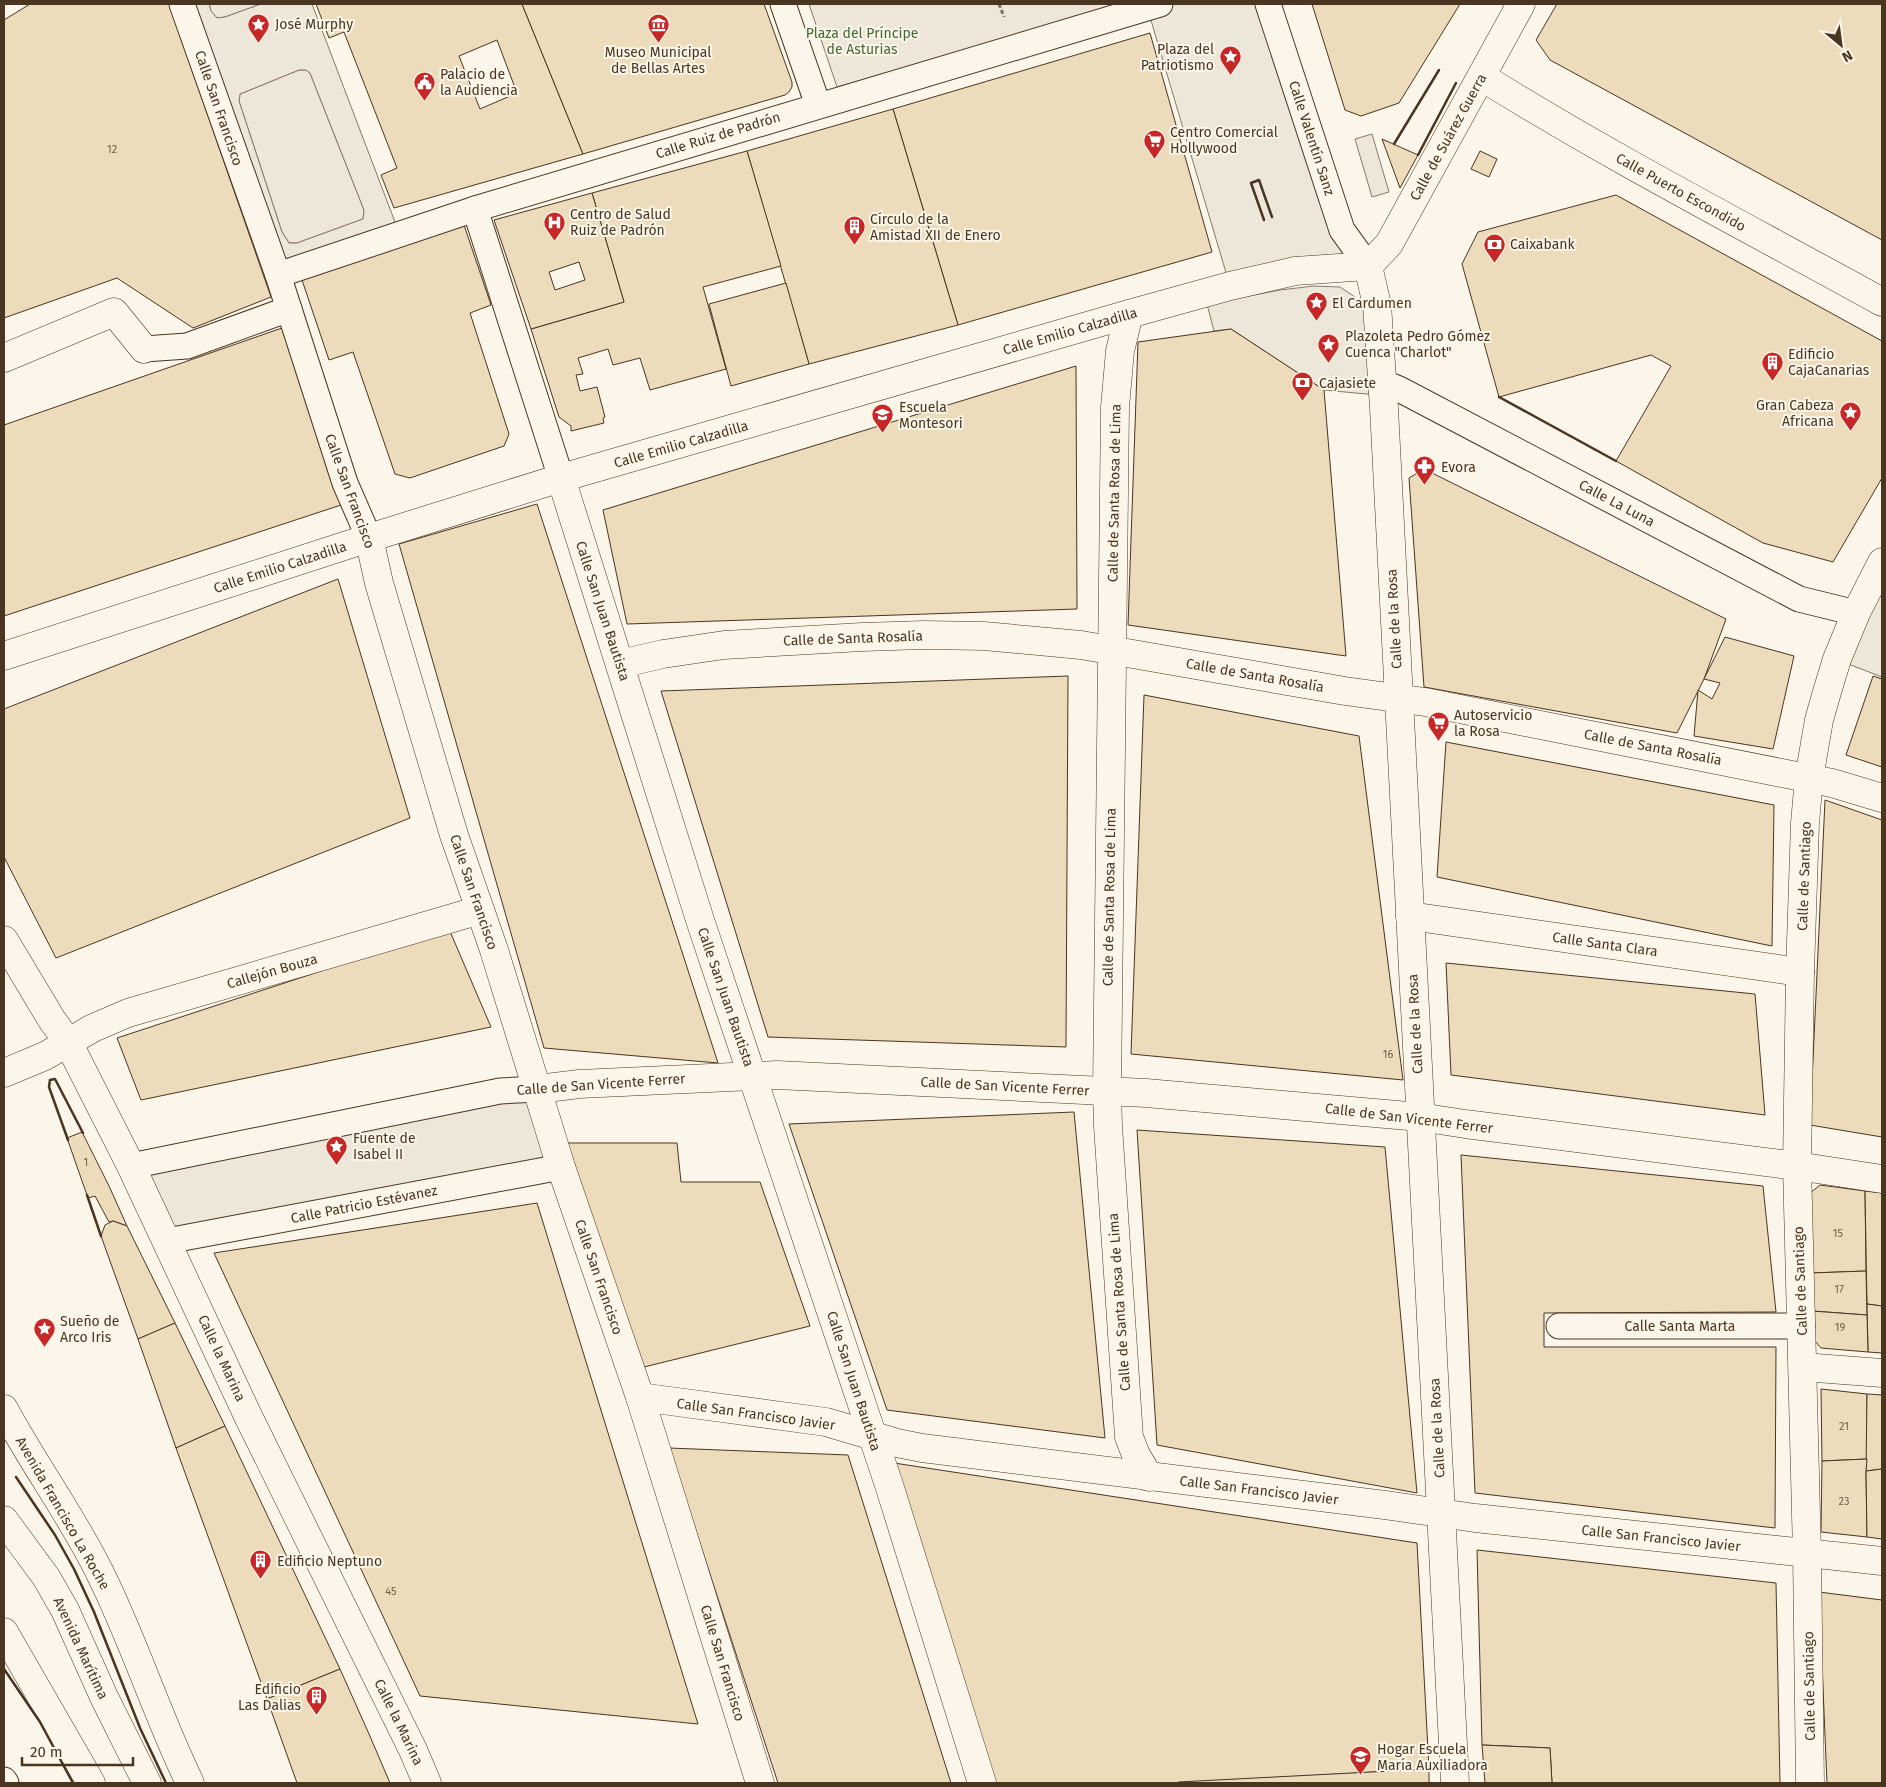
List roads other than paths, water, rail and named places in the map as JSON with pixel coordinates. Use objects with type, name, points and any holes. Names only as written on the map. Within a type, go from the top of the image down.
[{"type":"street","name":"Calle San Francisco","points":[[182,4],[278,275],[345,483],[369,538],[378,583],[451,826],[480,910],[561,1167],[640,1397],[760,1783]]},
{"type":"street","points":[[783,4],[818,105]]},
{"type":"street","name":"Calle Ruiz de Padrón","points":[[278,275],[476,209],[1160,4]]},
{"type":"street","name":"Calle Valentín Sanz","points":[[1268,4],[1342,230],[1368,266]]},
{"type":"street","name":"Calle de Suárez Guerra","points":[[1368,266],[1389,244],[1521,4]]},
{"type":"street","name":"Calle Puerto Escondido","points":[[1482,77],[1535,110],[1616,156],[1882,302]]},
{"type":"street","name":"Calle San Juan Bautista","points":[[476,209],[700,920],[871,1436],[890,1488],[982,1783]]},
{"type":"street","name":"Calle Emilio Calzadilla","points":[[4,656],[561,478],[1129,314],[1230,286],[1295,271],[1368,266]]},
{"type":"street","name":"Calle de la Rosa","points":[[1368,266],[1377,305],[1382,382],[1455,1783]]},
{"type":"street","points":[[4,358],[114,312],[144,349],[186,346],[289,309]]},
{"type":"street","name":"Calle de Santa Rosa de Lima","points":[[1129,314],[1120,351],[1114,407],[1107,1091],[1129,1437],[1136,1455],[1149,1477]]},
{"type":"street","name":"Calle La Luna","points":[[1382,382],[1399,389],[1799,599],[1856,613]]},
{"type":"street","name":"Calle de Santiago","points":[[1810,1783],[1807,1553],[1797,1166],[1800,972],[1805,823],[1809,778],[1819,720],[1827,692],[1837,659],[1856,613],[1882,562]]},
{"type":"street","name":"Calle de Santa Rosalía","points":[[620,664],[663,654],[724,645],[862,637],[984,636],[1081,644],[1345,691],[1398,698],[1809,778],[1856,789],[1882,798]]},
{"type":"street","name":"Callejón Bouza","points":[[4,1073],[45,1056],[93,1028],[128,1013],[480,910]]},
{"type":"street","name":"Calle Santa Clara","points":[[1410,916],[1800,972]]},
{"type":"street","name":"Calle la Marina","points":[[4,940],[52,1020],[68,1042],[131,1166],[249,1418],[409,1742],[427,1783]]},
{"type":"street","name":"Calle de San Vicente Ferrer","points":[[131,1166],[500,1091],[538,1090],[570,1085],[777,1075],[1107,1091],[1420,1117],[1797,1166],[1882,1179]]},
{"type":"street","name":"Calle Patricio Estévanez","points":[[167,1241],[561,1167]]},
{"type":"street","name":"Calle Santa Marta","points":[[1558,1326],[1802,1326]]},
{"type":"street","points":[[1803,1367],[1882,1374]]},
{"type":"street","name":"Calle San Francisco Javier","points":[[640,1397],[826,1422],[897,1444],[922,1448],[1385,1505],[1441,1514],[1882,1561]]},
{"type":"street","name":"Avenida Francisco La Roche","points":[[4,1409],[20,1440],[73,1524],[100,1572],[118,1611],[167,1734],[190,1783]]},
{"type":"street","name":"Avenida Marítima","points":[[4,1520],[46,1577],[65,1610],[104,1696],[147,1783]]},
{"type":"street","points":[[4,1632],[91,1783]]},
{"type":"place","name":"José Murphy","points":[[259,43]]},
{"type":"place","name":"Museo Municipal de Bellas Artes","points":[[658,43]]},
{"type":"place","name":"Plaza del Patriotismo","points":[[1230,76]]},
{"type":"place","name":"Palacio de la Audiencia","points":[[424,101]]},
{"type":"place","name":"Centro Comercial Hollywood","points":[[1154,159]]},
{"type":"place","name":"Centro de Salud Ruiz de Padrón","points":[[554,241]]},
{"type":"place","name":"Círculo de la Amistad XII de Enero","points":[[854,246]]},
{"type":"place","name":"Caixabank","points":[[1494,263]]},
{"type":"place","name":"El Cardumen","points":[[1316,322]]},
{"type":"place","name":"Plazoleta Pedro Gómez Cuenca \"Charlot\"","points":[[1329,363]]},
{"type":"place","name":"Edificio CajaCanarias","points":[[1772,381]]},
{"type":"place","name":"Cajasiete","points":[[1303,402]]},
{"type":"place","name":"Gran Cabeza Africana","points":[[1850,432]]},
{"type":"place","name":"Escuela Montesori","points":[[883,434]]},
{"type":"place","name":"Evora","points":[[1425,486]]},
{"type":"place","name":"Autoservicio la Rosa","points":[[1438,742]]},
{"type":"place","name":"Fuente de Isabel II","points":[[337,1165]]},
{"type":"place","name":"Sueño de Arco Iris","points":[[44,1348]]},
{"type":"place","name":"Edificio Neptuno","points":[[261,1580]]},
{"type":"place","name":"Edificio Las Dalias","points":[[317,1716]]},
{"type":"place","name":"Hogar Escuela María Auxiliadora","points":[[1361,1776]]},
{"type":"park label","name":"Plaza del Príncipe de Asturias","points":[[862,42]]}]
